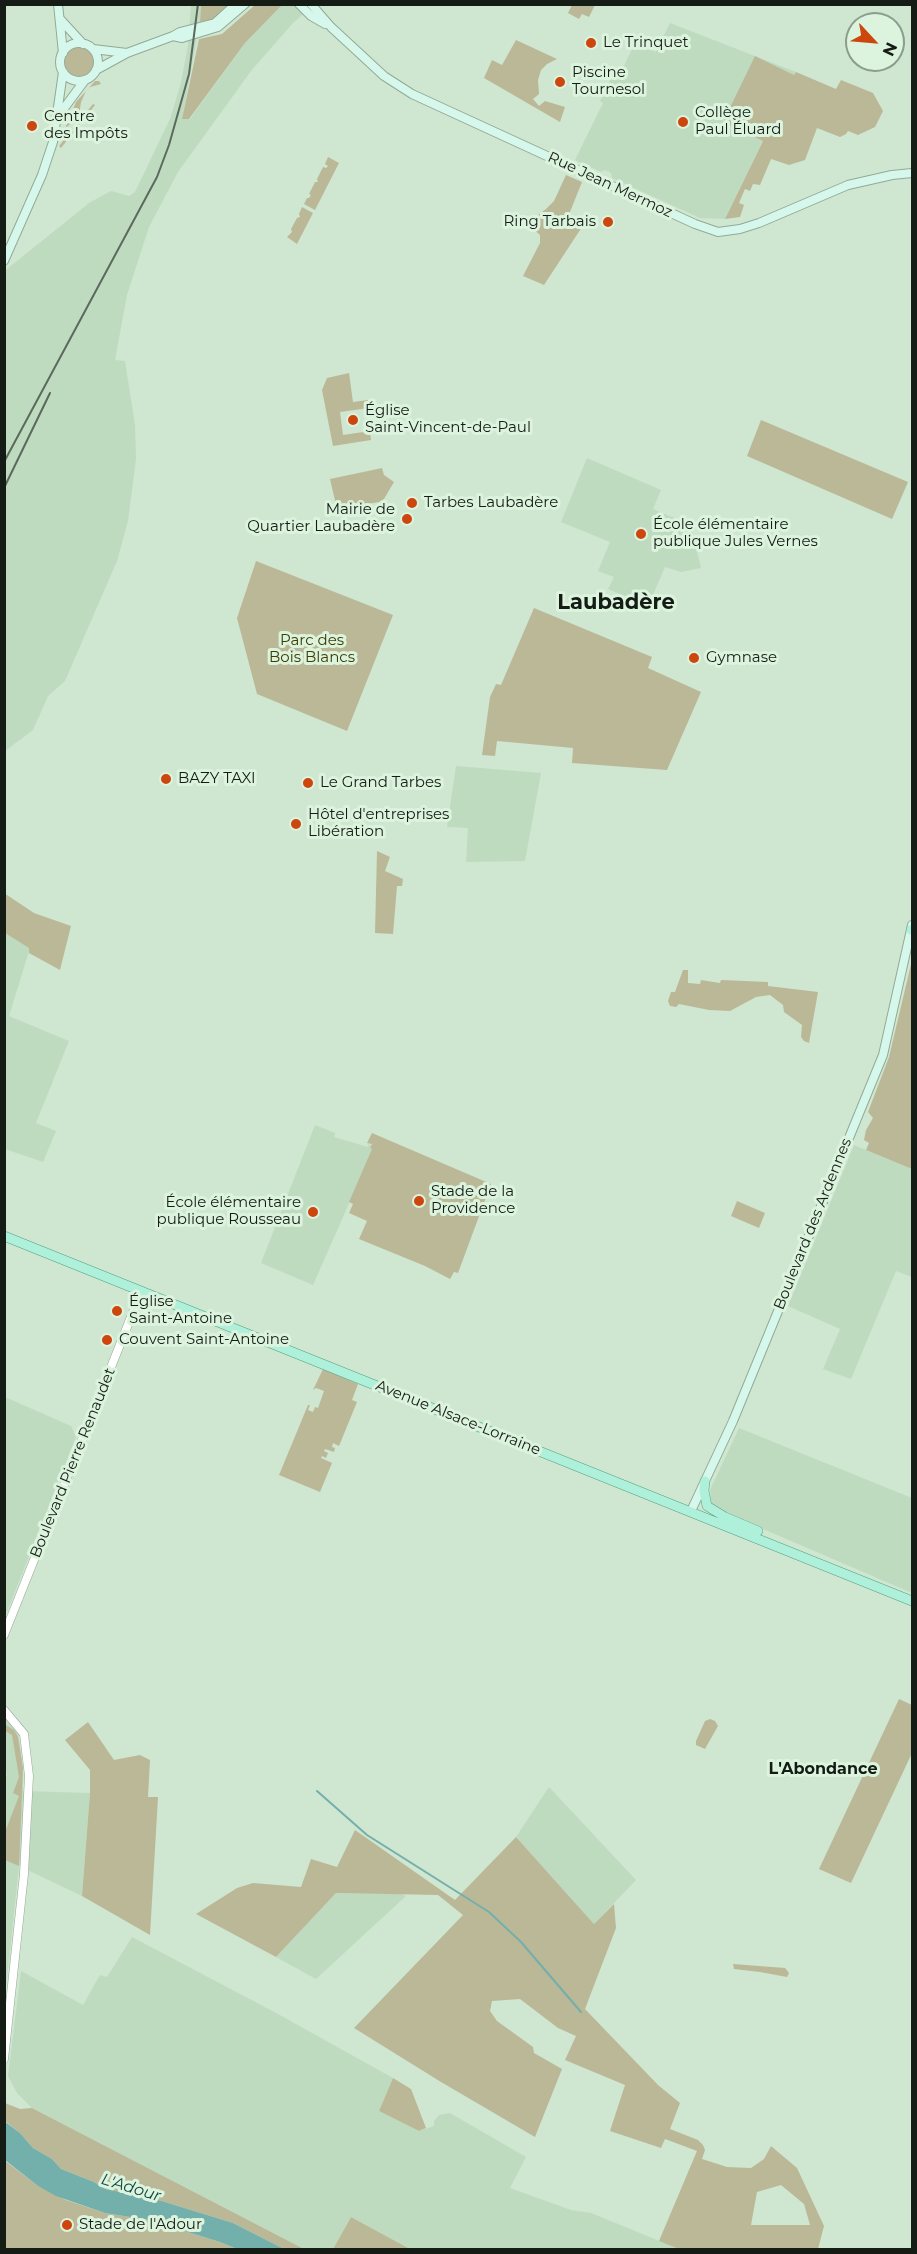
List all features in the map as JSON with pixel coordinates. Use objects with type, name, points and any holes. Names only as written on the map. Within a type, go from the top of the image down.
[{"type":"main road","points":[[4,261],[42,176],[57,121],[63,72],[60,63],[63,53],[58,4]]},
{"type":"main road","points":[[96,70],[127,53],[173,36],[182,38],[218,27],[236,8],[247,4]]},
{"type":"main road","points":[[299,4],[311,16],[331,27]]},
{"type":"main road","points":[[311,4],[331,27]]},
{"type":"main road","points":[[60,19],[83,44],[93,49],[127,53]]},
{"type":"main road","name":"Rue Jean Mermoz","points":[[331,27],[384,76],[412,94],[695,225],[718,232],[759,223],[848,185],[912,173]]},
{"type":"main road","points":[[63,53],[71,45],[83,44]]},
{"type":"main road","points":[[57,121],[85,80],[96,70],[98,59],[93,49]]},
{"type":"main road","points":[[63,72],[72,80],[85,80]]},
{"type":"main road","name":"Boulevard des Ardennes","points":[[691,1511],[733,1421],[883,1054],[912,928]]},
{"type":"main road","name":"Avenue Alsace-Lorraine","points":[[4,1236],[912,1601]]},
{"type":"main road","points":[[705,1481],[705,1502],[712,1511],[780,1541],[793,1552]]},
{"type":"street","name":"Boulevard Pierre Renaudet","points":[[4,1635],[141,1292]]},
{"type":"street","points":[[4,1710],[9,1720],[24,1734],[29,1776],[24,1874],[4,2059]]},
{"type":"shaded area","points":[[191,5],[201,5],[200,22],[182,119],[190,119],[245,43],[282,5],[314,5],[293,23],[251,71],[178,172],[149,227],[127,295],[115,360],[125,361],[135,425],[136,459],[128,521],[117,561],[65,681],[48,696],[33,730],[5,751],[4,273],[89,203],[111,191],[129,196],[135,192],[170,119],[181,83],[188,45]]},
{"type":"shaded area","name":"Collège Paul Éluard","points":[[670,23],[796,72],[725,219],[700,218],[612,178],[611,173],[605,170],[601,172],[575,160],[603,103],[600,101],[610,80],[618,78],[635,43],[656,52]]},
{"type":"shaded area","name":"École élémentaire publique Jules Vernes","points":[[587,458],[661,490],[653,509],[691,525],[701,568],[681,572],[665,567],[648,606],[608,589],[614,577],[598,571],[610,542],[561,522]]},
{"type":"shaded area","points":[[456,766],[541,773],[525,861],[466,862],[468,828],[447,827]]},
{"type":"shaded area","points":[[5,933],[30,948],[9,1016],[69,1041],[36,1123],[56,1131],[43,1162],[5,1149]]},
{"type":"shaded area","name":"École élémentaire publique Rousseau","points":[[315,1125],[335,1133],[334,1137],[368,1147],[369,1143],[373,1149],[313,1285],[261,1263]]},
{"type":"shaded area","points":[[854,1145],[912,1169],[912,1277],[896,1271],[851,1379],[823,1369],[840,1329],[788,1306]]},
{"type":"shaded area","points":[[5,1397],[71,1426],[76,1437],[5,1617]]},
{"type":"shaded area","points":[[739,1428],[912,1498],[912,1593],[719,1510],[711,1504],[710,1490]]},
{"type":"shaded area","points":[[5,1709],[18,1732],[23,1768],[23,1791],[90,1793],[82,1896],[19,1866],[5,1996],[4,1784],[7,1775],[4,1758]]},
{"type":"shaded area","points":[[549,1787],[636,1880],[594,1924],[516,1837]]},
{"type":"shaded area","points":[[336,1893],[402,1894],[406,1896],[316,1979],[276,1957]]},
{"type":"shaded area","points":[[132,1937],[393,2078],[379,2111],[419,2131],[434,2126],[434,2121],[439,2115],[450,2113],[526,2157],[510,2188],[571,2210],[591,2213],[679,2249],[410,2249],[351,2217],[333,2249],[304,2249],[32,2108],[17,2093],[8,2076],[21,1971],[83,2005],[100,1975],[107,1977]]},
{"type":"green space","points":[[572,4],[595,5],[589,17],[582,14],[579,19],[568,13]]},
{"type":"green space","points":[[201,5],[228,5],[214,19],[200,22]]},
{"type":"green space","points":[[255,5],[282,5],[245,43],[189,119],[182,119],[199,39],[222,34]]},
{"type":"green space","points":[[516,40],[557,59],[541,70],[538,80],[539,94],[533,99],[539,106],[545,101],[565,107],[560,122],[484,78],[492,60],[502,65]]},
{"type":"green space","points":[[79,47],[90,51],[94,62],[90,73],[79,77],[68,73],[64,62],[68,51]]},
{"type":"green space","points":[[755,56],[794,75],[796,72],[836,89],[841,80],[873,93],[883,111],[875,127],[858,135],[848,131],[840,137],[817,128],[805,160],[789,165],[771,159],[760,185],[753,184],[750,191],[745,189],[739,203],[744,205],[740,217],[725,219],[763,141],[723,122]]},
{"type":"green space","points":[[95,81],[101,84],[90,87],[86,91],[79,115],[65,129],[76,102]]},
{"type":"green space","points":[[93,104],[95,105],[61,148],[59,146]]},
{"type":"green space","points":[[328,157],[339,163],[315,210],[304,204],[311,195],[309,194],[315,182],[318,182],[317,179],[323,167],[328,166],[325,164]]},
{"type":"green space","points":[[566,175],[582,182],[570,212],[571,215],[581,220],[582,227],[544,285],[523,276],[540,243],[540,235],[523,220],[538,215],[554,201]]},
{"type":"green space","points":[[302,207],[313,213],[297,244],[287,237],[292,232],[291,229],[297,218],[300,217]]},
{"type":"green space","points":[[349,373],[353,402],[368,400],[369,408],[340,412],[343,435],[370,431],[371,440],[333,446],[322,390],[327,378]]},
{"type":"green space","points":[[761,420],[908,482],[892,519],[747,456]]},
{"type":"green space","points":[[382,468],[384,475],[394,482],[384,499],[379,502],[337,509],[330,479]]},
{"type":"green space","name":"Parc des Bois Blancs","points":[[256,561],[393,615],[347,731],[257,694],[237,618]]},
{"type":"green space","points":[[534,608],[652,657],[648,668],[701,692],[667,770],[572,763],[573,748],[497,741],[495,756],[482,755],[490,697],[496,684],[501,685]]},
{"type":"green space","points":[[377,851],[390,857],[385,871],[403,879],[402,886],[397,886],[393,934],[375,933]]},
{"type":"green space","points":[[4,893],[34,913],[71,926],[60,970],[29,953],[29,948],[5,933]]},
{"type":"green space","points":[[912,960],[912,1169],[866,1150],[869,1143],[864,1140],[866,1130],[873,1118],[868,1112],[889,1057]]},
{"type":"green space","points":[[683,970],[688,970],[688,983],[700,984],[701,980],[720,983],[721,980],[768,982],[768,986],[818,992],[809,1043],[801,1037],[802,1025],[784,1012],[783,1005],[770,995],[756,997],[730,1011],[709,1010],[679,1004],[676,1007],[670,1006],[668,1001],[671,992],[675,992]]},
{"type":"green space","name":"Stade de la Providence","points":[[372,1133],[491,1184],[458,1273],[454,1272],[450,1279],[425,1266],[359,1239],[367,1221],[349,1213],[353,1204],[349,1202],[372,1149],[370,1148],[372,1144],[367,1143]]},
{"type":"green space","points":[[737,1201],[765,1213],[759,1228],[731,1216]]},
{"type":"green space","points":[[323,1369],[358,1384],[352,1400],[357,1402],[339,1446],[333,1443],[334,1452],[325,1449],[324,1451],[328,1453],[326,1458],[322,1456],[321,1458],[332,1463],[320,1492],[279,1475],[308,1405],[310,1405],[308,1410],[313,1412],[315,1407],[318,1408],[324,1391],[316,1388],[313,1390]]},
{"type":"green space","points":[[899,1699],[912,1705],[912,1753],[851,1883],[819,1869]]},
{"type":"green space","points":[[710,1719],[718,1726],[705,1749],[696,1745],[696,1741],[705,1721]]},
{"type":"green space","points":[[88,1722],[114,1760],[140,1755],[150,1760],[148,1797],[158,1797],[150,1935],[82,1896],[90,1770],[65,1740]]},
{"type":"green space","points":[[4,1724],[14,1730],[18,1737],[23,1768],[19,1866],[5,1860],[5,1832],[19,1796],[13,1793],[19,1777],[12,1735],[5,1731]]},
{"type":"green space","points":[[355,1830],[455,1900],[516,1837],[594,1924],[614,1904],[616,1928],[585,2009],[658,2085],[680,2103],[670,2129],[698,2140],[705,2150],[702,2159],[727,2167],[751,2168],[764,2159],[771,2146],[797,2168],[824,2226],[818,2249],[679,2249],[659,2241],[697,2151],[665,2139],[661,2148],[610,2131],[625,2085],[565,2060],[576,2036],[558,2028],[520,1999],[492,2001],[490,2011],[497,2021],[533,2047],[534,2053],[562,2069],[535,2137],[354,2028],[463,1915],[438,1895],[336,1893],[276,1957],[196,1914],[237,1888],[253,1883],[301,1887],[311,1859],[337,1867]],"holes":[[[781,2185],[804,2204],[810,2225],[751,2225],[757,2192]]]},
{"type":"green space","points":[[733,1964],[785,1968],[789,1973],[787,1977],[734,1969]]},
{"type":"green space","points":[[393,2078],[411,2089],[426,2128],[419,2131],[379,2111]]},
{"type":"green space","points":[[5,2103],[20,2109],[32,2108],[304,2249],[284,2249],[233,2223],[152,2198],[105,2189],[94,2182],[61,2169],[52,2159],[33,2148],[5,2121]]},
{"type":"green space","points":[[4,2160],[38,2186],[66,2200],[105,2213],[149,2220],[237,2249],[5,2249]]},
{"type":"green space","points":[[351,2217],[410,2249],[333,2249]]},
{"type":"water","points":[[4,2121],[20,2133],[33,2148],[52,2159],[61,2169],[94,2182],[105,2189],[152,2198],[233,2223],[284,2249],[237,2249],[149,2220],[105,2213],[56,2196],[38,2186],[5,2160]]},
{"type":"waterway","points":[[317,1791],[367,1835],[489,1912],[521,1942],[581,2012]]},
{"type":"railway","points":[[4,462],[157,177],[169,145],[189,74],[198,4]]},
{"type":"railway","points":[[4,488],[50,393]]},
{"type":"place","name":"Le Trinquet","points":[[591,43]]},
{"type":"place","name":"Piscine Tournesol","points":[[560,82]]},
{"type":"place","name":"Collège Paul Éluard","points":[[683,122]]},
{"type":"place","name":"Centre des Impôts","points":[[32,126]]},
{"type":"place","name":"Ring Tarbais","points":[[608,222]]},
{"type":"place","name":"Église Saint-Vincent-de-Paul","points":[[353,420]]},
{"type":"place","name":"Tarbes Laubadère","points":[[412,503]]},
{"type":"place","name":"Mairie de Quartier Laubadère","points":[[407,519]]},
{"type":"place","name":"École élémentaire publique Jules Vernes","points":[[641,534]]},
{"type":"place","name":"Gymnase","points":[[694,658]]},
{"type":"place","name":"BAZY TAXI","points":[[166,779]]},
{"type":"place","name":"Le Grand Tarbes","points":[[308,783]]},
{"type":"place","name":"Hôtel d'entreprises Libération","points":[[296,824]]},
{"type":"place","name":"Stade de la Providence","points":[[419,1201]]},
{"type":"place","name":"École élémentaire publique Rousseau","points":[[313,1212]]},
{"type":"place","name":"Église Saint-Antoine","points":[[117,1311]]},
{"type":"place","name":"Couvent Saint-Antoine","points":[[107,1340]]},
{"type":"place","name":"Stade de l'Adour","points":[[67,2225]]},
{"type":"district","name":"Laubadère","points":[[616,603]]},
{"type":"district","name":"L'Abondance","points":[[823,1769]]},
{"type":"water label","name":"L'Adour","points":[[131,2188]]}]
